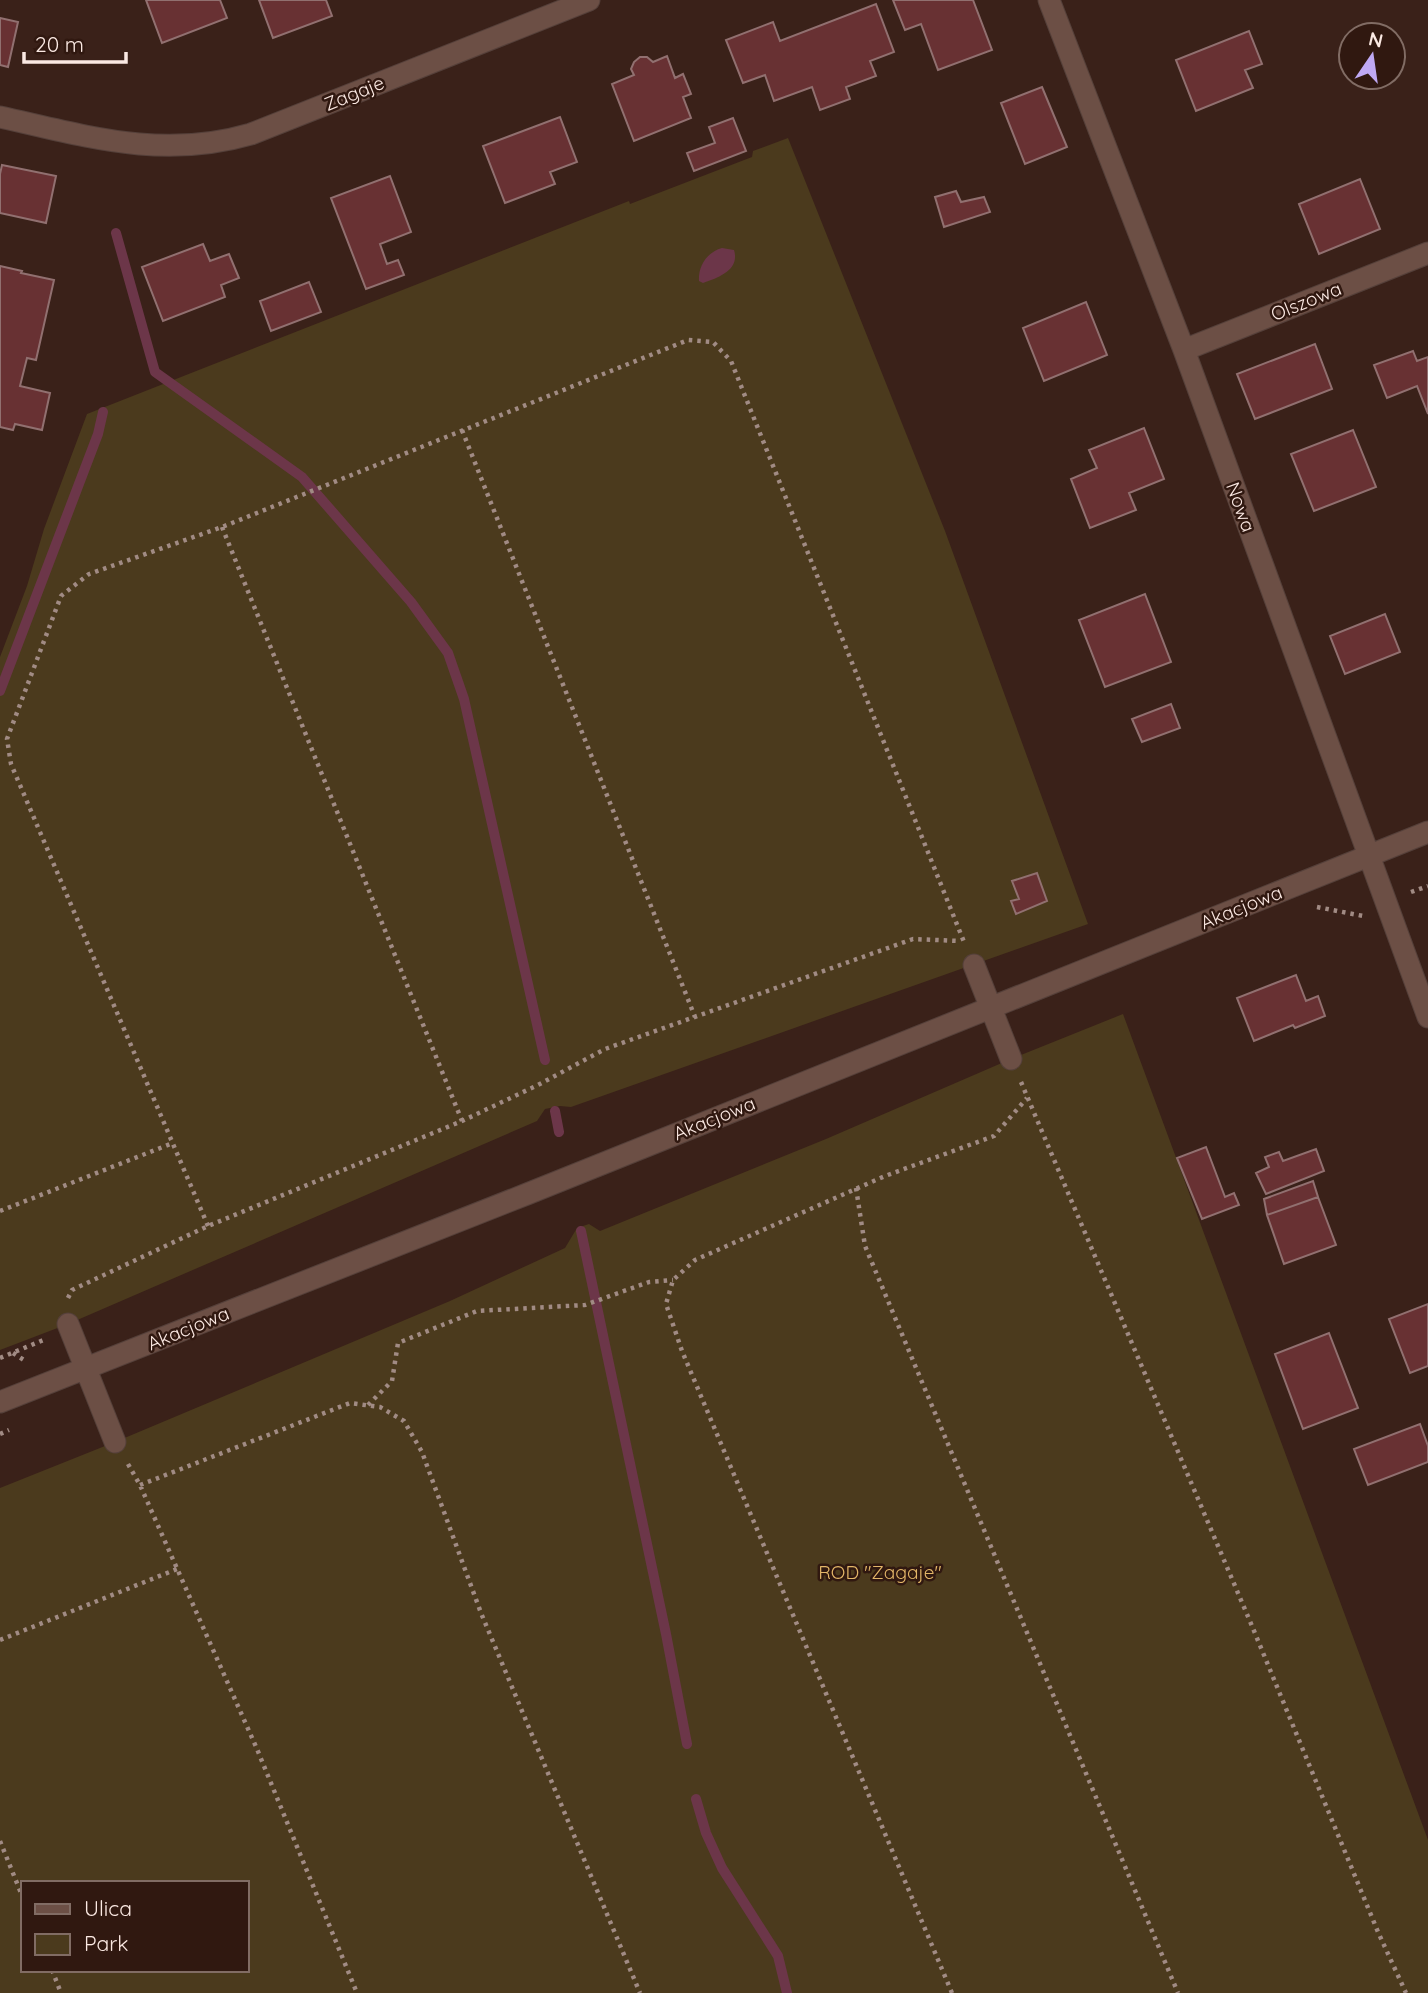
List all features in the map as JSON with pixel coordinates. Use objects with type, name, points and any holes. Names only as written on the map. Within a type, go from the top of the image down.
[{"type":"street","name":"Zagaje","points":[[0,117],[111,142],[170,146],[223,142],[251,134],[589,0]]},
{"type":"street","name":"Nowa","points":[[1049,0],[1184,350],[1428,1017]]},
{"type":"street","name":"Olszowa","points":[[1184,350],[1428,253]]},
{"type":"street","name":"Akacjowa","points":[[0,1402],[527,1194],[1428,832]]},
{"type":"street","points":[[974,965],[1012,1059]]},
{"type":"street","points":[[68,1327],[115,1442]]},
{"type":"path","points":[[208,1226],[11,764],[7,739],[61,596],[89,574],[222,527],[688,340],[713,342],[732,361],[974,965]]},
{"type":"path","points":[[462,430],[695,1017]]},
{"type":"path","points":[[222,527],[462,1121]]},
{"type":"path","points":[[1402,895],[1428,886]]},
{"type":"path","points":[[0,1357],[68,1327],[65,1306],[72,1290],[208,1226],[462,1121],[605,1049],[913,939],[964,942]]},
{"type":"path","points":[[1012,1059],[1242,1601],[1378,1933],[1406,1993]]},
{"type":"path","points":[[952,1993],[682,1351],[666,1304],[673,1280],[695,1260],[856,1188],[994,1136],[1027,1098]]},
{"type":"path","points":[[0,1211],[173,1143]]},
{"type":"path","points":[[856,1188],[865,1246],[1178,1993]]},
{"type":"path","points":[[367,1406],[392,1381],[398,1343],[477,1311],[585,1305],[649,1282],[673,1280]]},
{"type":"path","points":[[140,1485],[350,1403],[380,1408],[404,1421],[422,1452],[481,1613],[640,1993]]},
{"type":"path","points":[[115,1442],[140,1485],[257,1749],[357,1993]]},
{"type":"path","points":[[0,1640],[177,1569]]},
{"type":"path","points":[[0,1841],[21,1893]]},
{"type":"path","points":[[53,1972],[61,1993]]},
{"type":"green space","points":[[788,138],[945,531],[1088,924],[571,1107],[545,1109],[537,1121],[68,1324],[0,1350],[0,657],[87,414],[629,201],[630,204],[752,157],[753,151]]},
{"type":"green space","name":"ROD \"Zagaje\"","points":[[1123,1014],[1428,1840],[1428,1993],[0,1993],[0,1488],[450,1301],[565,1248],[577,1228],[589,1224],[600,1231]]},
{"type":"shaded area","points":[[722,248],[734,250],[734,263],[731,268],[703,283],[699,281],[704,260]]},
{"type":"building","points":[[146,0],[220,0],[227,18],[162,43]]},
{"type":"building","points":[[259,0],[326,0],[332,16],[273,38]]},
{"type":"building","points":[[893,0],[973,0],[992,50],[938,70],[921,24],[905,30]]},
{"type":"building","points":[[876,4],[894,52],[870,61],[876,76],[846,87],[850,99],[820,110],[812,87],[774,101],[765,75],[743,83],[726,40],[773,22],[780,41]]},
{"type":"building","points":[[0,18],[18,22],[8,67],[0,65]]},
{"type":"building","points":[[1249,31],[1262,64],[1245,70],[1253,88],[1196,111],[1176,60]]},
{"type":"building","points":[[667,56],[675,78],[683,74],[691,94],[683,97],[691,118],[634,141],[612,84],[634,75],[631,69],[640,57],[647,57],[653,62]]},
{"type":"building","points":[[1042,87],[1067,147],[1025,164],[1001,103]]},
{"type":"building","points":[[560,117],[577,162],[550,172],[555,184],[505,203],[483,146]]},
{"type":"building","points":[[733,118],[746,151],[694,171],[687,153],[715,143],[709,127]]},
{"type":"building","points":[[2,165],[56,176],[46,223],[0,213]]},
{"type":"building","points":[[390,176],[411,232],[380,244],[387,264],[398,260],[404,275],[366,289],[331,198]]},
{"type":"building","points":[[1360,179],[1380,229],[1319,254],[1299,204]]},
{"type":"building","points":[[956,191],[961,202],[984,197],[990,212],[944,227],[935,197]]},
{"type":"building","points":[[203,244],[210,261],[229,254],[239,278],[221,285],[225,297],[163,321],[142,267]]},
{"type":"building","points":[[0,266],[54,280],[36,360],[27,358],[20,386],[50,393],[42,430],[15,424],[13,430],[0,427]]},
{"type":"building","points":[[309,282],[321,312],[271,331],[260,301]]},
{"type":"building","points":[[1086,302],[1107,355],[1044,381],[1023,328]]},
{"type":"building","points":[[1315,344],[1332,389],[1255,419],[1237,374]]},
{"type":"building","points":[[1413,351],[1417,361],[1428,357],[1428,414],[1417,386],[1387,398],[1374,365]]},
{"type":"building","points":[[1144,428],[1164,479],[1129,493],[1136,510],[1090,528],[1071,479],[1097,468],[1089,450]]},
{"type":"building","points":[[1353,430],[1376,487],[1314,511],[1291,454]]},
{"type":"building","points":[[1145,594],[1171,662],[1105,687],[1079,620]]},
{"type":"building","points":[[1385,614],[1400,652],[1345,674],[1330,636]]},
{"type":"building","points":[[1171,704],[1180,728],[1142,742],[1132,719]]},
{"type":"building","points":[[1037,873],[1047,901],[1016,914],[1011,901],[1019,899],[1012,881]]},
{"type":"building","points":[[1296,975],[1306,1001],[1318,996],[1325,1016],[1295,1028],[1293,1025],[1254,1041],[1237,998]]},
{"type":"building","points":[[1206,1147],[1225,1197],[1234,1193],[1239,1205],[1202,1219],[1177,1158]]},
{"type":"building","points":[[1316,1149],[1324,1171],[1266,1194],[1256,1173],[1269,1167],[1265,1157],[1279,1152],[1283,1161]]},
{"type":"building","points":[[1313,1181],[1318,1197],[1267,1215],[1264,1199]]},
{"type":"building","points":[[1318,1197],[1336,1245],[1284,1264],[1267,1215]]},
{"type":"building","points":[[1428,1304],[1428,1366],[1410,1373],[1389,1319]]},
{"type":"building","points":[[1329,1333],[1358,1408],[1303,1429],[1275,1354]]},
{"type":"building","points":[[1420,1424],[1428,1446],[1428,1462],[1368,1485],[1354,1449]]},
{"type":"waterway","points":[[116,233],[155,372],[302,477],[411,602],[448,653],[464,699],[545,1060]]},
{"type":"waterway","points":[[0,691],[98,434],[103,412]]},
{"type":"waterway","points":[[555,1111],[559,1132]]},
{"type":"waterway","points":[[581,1231],[687,1744]]},
{"type":"waterway","points":[[696,1799],[706,1833],[722,1868],[778,1956],[787,1993]]}]
